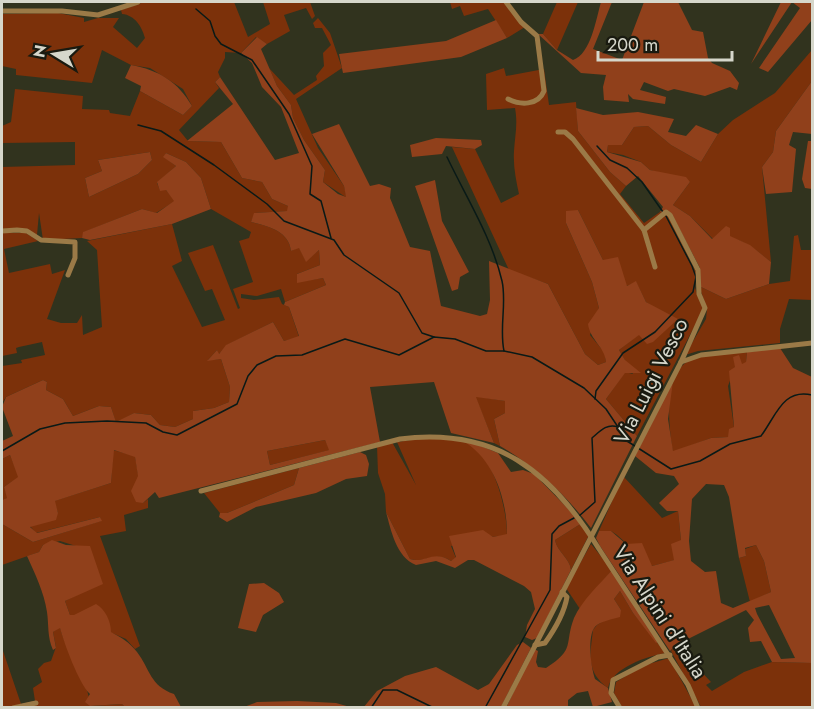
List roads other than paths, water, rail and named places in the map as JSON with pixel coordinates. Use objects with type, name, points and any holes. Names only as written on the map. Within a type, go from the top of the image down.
[{"type":"street","points":[[2,11],[26,13],[62,10],[98,15],[138,2]]},
{"type":"street","points":[[506,2],[537,36],[543,92],[535,101],[526,104],[508,99]]},
{"type":"street","points":[[558,132],[565,132],[573,139],[644,230],[655,267]]},
{"type":"street","name":"Via Luigi Vesco","points":[[503,708],[585,544],[593,535],[597,521],[681,362],[705,308],[699,294],[699,270],[664,214],[644,230]]},
{"type":"street","points":[[2,231],[27,231],[41,240],[75,242],[75,258],[68,275]]},
{"type":"street","points":[[681,362],[701,355],[813,343]]},
{"type":"street","name":"Via Alpini d'Italia","points":[[201,491],[400,439],[433,434],[469,438],[497,448],[534,471],[582,520],[670,655],[698,708]]},
{"type":"street","points":[[535,645],[540,646],[545,643],[555,629],[566,606],[567,597],[562,592]]},
{"type":"street","points":[[620,708],[611,693],[613,680],[658,657],[670,655]]},
{"type":"street","points":[[13,708],[36,703]]},
{"type":"waterway","points":[[196,9],[210,21],[215,36],[221,44],[252,60],[289,114],[312,166],[310,194],[321,201],[331,238]]},
{"type":"waterway","points":[[138,125],[161,131],[214,165],[267,204],[284,221],[334,240],[344,255],[399,293],[422,333],[434,337]]},
{"type":"waterway","points":[[597,146],[610,160],[627,168],[642,182],[663,212]]},
{"type":"waterway","points":[[447,157],[485,233],[498,265],[504,298],[502,333],[504,351]]},
{"type":"waterway","points":[[595,399],[596,391],[623,353],[655,332],[693,292],[696,277],[666,216]]},
{"type":"waterway","points":[[2,451],[40,429],[65,423],[107,421],[146,423],[163,432],[177,435],[237,404],[248,376],[257,365],[276,356],[302,355],[345,339],[399,355],[434,337],[455,339],[486,351],[504,351],[532,357],[584,388],[606,409],[618,427]]},
{"type":"waterway","points":[[579,516],[595,502],[592,438],[604,428],[618,427],[627,441],[671,469],[700,461],[730,444],[761,436],[781,405],[787,400],[802,394],[812,395]]},
{"type":"waterway","points":[[485,708],[550,590],[552,534],[559,526],[574,518]]},
{"type":"waterway","points":[[371,708],[383,690],[397,690],[434,708]]}]
